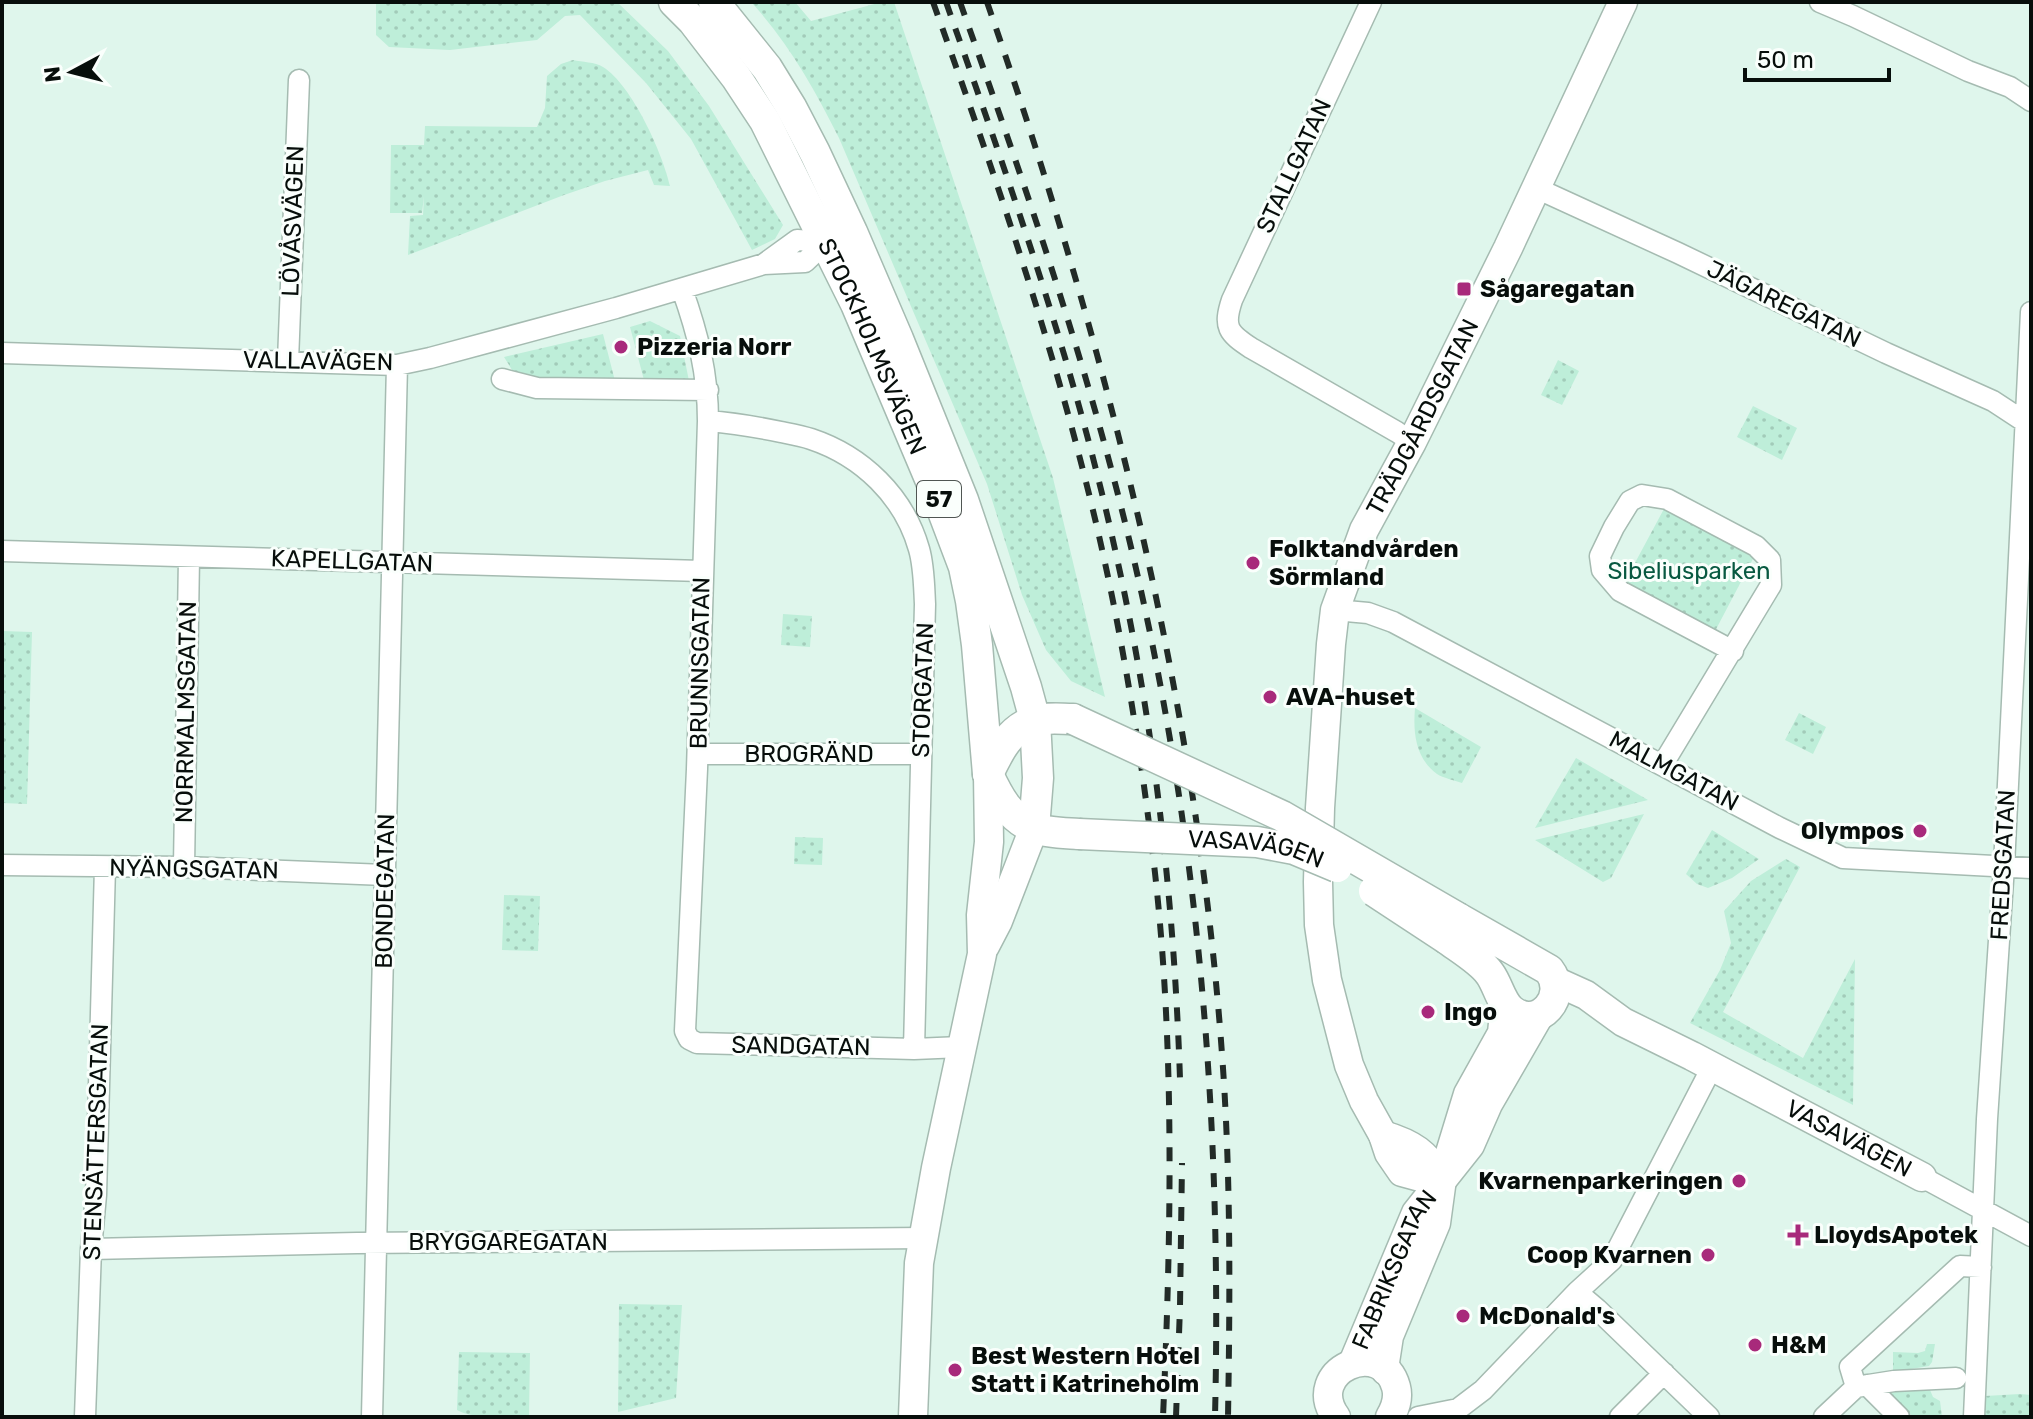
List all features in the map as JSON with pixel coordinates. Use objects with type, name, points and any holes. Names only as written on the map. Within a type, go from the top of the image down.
[{"type":"main road","name":"STOCKHOLMSVÄGEN","points":[[674,2],[693,21],[736,77],[839,237],[898,339],[963,500],[1035,720],[1038,778],[1034,828]]},
{"type":"main road","name":"STOCKHOLMSVÄGEN","points":[[714,2],[767,68],[815,153],[877,352],[964,567],[977,645],[988,774]]},
{"type":"main road","name":"57","points":[[1022,676],[1073,719]]},
{"type":"main road","name":"57","points":[[1035,720],[1073,719]]},
{"type":"main road","name":"VASAVÄGEN","points":[[1034,828],[1079,834],[1257,842],[1294,849],[1331,863],[1452,928],[1489,971],[1503,999],[1518,1015],[1529,1017],[1544,991],[1452,928],[1282,816],[1073,719]]},
{"type":"main road","points":[[988,774],[1006,741],[1018,729],[1035,720]]},
{"type":"main road","name":"57","points":[[988,774],[1004,804],[1018,819],[1034,828]]},
{"type":"main road","points":[[1503,999],[1501,984],[1508,970],[1516,964],[1544,991]]},
{"type":"street","name":"STALLGATAN","points":[[1371,2],[1232,300],[1227,319],[1230,332],[1251,348],[1412,442]]},
{"type":"street","name":"TRÄDGÅRDSGATAN","points":[[1442,1179],[1430,1160],[1416,1148],[1383,1135],[1364,1101],[1347,1059],[1327,980],[1319,925],[1318,882],[1320,808],[1335,610],[1364,530],[1412,442],[1623,2]]},
{"type":"street","points":[[1820,2],[1968,71],[2010,87],[2031,101]]},
{"type":"street","name":"LÖVÅSVÄGEN","points":[[288,361],[299,80]]},
{"type":"street","name":"JÄGAREGATAN","points":[[1536,188],[1993,401],[2028,422]]},
{"type":"street","name":"VALLAVÄGEN","points":[[2,353],[397,365],[764,264],[805,262],[839,237]]},
{"type":"street","name":"BRUNNSGATAN","points":[[682,289],[696,330],[708,390],[698,754],[685,1031],[689,1039]]},
{"type":"street","name":"FREDSGATAN","points":[[1974,1417],[1987,1119],[2028,422],[2031,312]]},
{"type":"street","name":"BONDEGATAN","points":[[372,1417],[397,365]]},
{"type":"street","points":[[502,379],[537,388],[708,390]]},
{"type":"street","name":"STORGATAN","points":[[708,421],[811,439],[862,465],[885,486],[900,507],[919,548],[925,604],[914,1049]]},
{"type":"street","points":[[1663,764],[1733,651],[1771,585],[1770,560],[1756,546],[1667,499],[1642,495],[1630,501],[1600,556],[1602,570],[1620,591],[1733,651]]},
{"type":"street","name":"KAPELLGATAN","points":[[2,551],[702,571]]},
{"type":"street","name":"NORRMALMSGATAN","points":[[184,867],[189,557]]},
{"type":"street","name":"MALMGATAN","points":[[1335,610],[1368,613],[1393,622],[1780,828],[1843,858],[2031,868]]},
{"type":"street","name":"BROGRÄND","points":[[698,754],[921,754]]},
{"type":"street","points":[[982,954],[981,915],[989,842],[988,774]]},
{"type":"street","points":[[913,1417],[919,1263],[936,1168],[982,954],[1034,828]]},
{"type":"street","name":"NYÄNGSGATAN","points":[[2,865],[184,867],[385,875]]},
{"type":"street","name":"STENSÄTTERSGATAN","points":[[85,1417],[96,1195],[105,867]]},
{"type":"street","name":"VASAVÄGEN","points":[[1544,991],[1579,1011],[1623,1022],[2031,1236]]},
{"type":"street","name":"FABRIKSGATAN","points":[[1333,1415],[1329,1388],[1334,1377],[1342,1368],[1353,1363],[1416,1213],[1470,1145],[1544,991]]},
{"type":"street","name":"FABRIKSGATAN","points":[[1391,1393],[1385,1362],[1389,1336],[1436,1223],[1442,1179],[1468,1094],[1502,1033],[1503,999]]},
{"type":"street","name":"SANDGATAN","points":[[689,1039],[697,1043],[914,1049]]},
{"type":"street","points":[[914,1049],[961,1047]]},
{"type":"street","points":[[1353,1363],[1371,1362],[1391,1393],[1425,1415],[1458,1409],[1483,1390],[1612,1260],[1712,1067]]},
{"type":"street","name":"BRYGGAREGATAN","points":[[91,1249],[924,1238]]},
{"type":"street","points":[[1899,1417],[1861,1386],[1850,1367],[1960,1266],[1981,1267]]},
{"type":"street","points":[[1577,1292],[1709,1417]]},
{"type":"street","points":[[1620,1417],[1664,1373]]},
{"type":"street","points":[[1824,1417],[1861,1386],[1956,1378]]},
{"type":"green space","points":[[376,2],[617,2],[668,51],[709,106],[783,225],[775,239],[752,250],[691,139],[646,83],[580,15],[565,16],[537,40],[450,50],[389,47],[376,35]]},
{"type":"green space","points":[[751,2],[795,2],[811,21],[882,2],[894,2],[1053,478],[1105,697],[1071,681],[1046,650],[1022,595],[987,484],[839,138],[800,67]]},
{"type":"green space","points":[[573,60],[603,67],[625,89],[645,121],[670,186],[654,185],[648,170],[605,181],[408,255],[410,216],[423,215],[424,196],[422,213],[390,213],[391,145],[424,145],[425,126],[537,127],[545,108],[547,76],[561,64]]},
{"type":"green space","points":[[650,321],[680,336],[689,381],[644,380],[630,327]]},
{"type":"green space","points":[[603,334],[615,381],[535,383],[514,373],[504,357]]},
{"type":"green space","points":[[1558,360],[1579,371],[1562,405],[1541,395]]},
{"type":"green space","points":[[1753,406],[1797,428],[1782,460],[1737,437]]},
{"type":"green space","name":"Sibeliusparken","points":[[1665,507],[1755,555],[1713,635],[1622,587]]},
{"type":"green space","points":[[783,614],[812,616],[810,647],[781,645]]},
{"type":"green space","points":[[2,631],[32,632],[27,804],[2,803]]},
{"type":"green space","points":[[1415,708],[1481,747],[1462,783],[1437,774],[1424,760],[1415,735]]},
{"type":"green space","points":[[1799,713],[1826,727],[1813,754],[1785,740]]},
{"type":"green space","points":[[1576,758],[1648,800],[1535,828]]},
{"type":"green space","points":[[1644,814],[1611,878],[1603,882],[1535,840]]},
{"type":"green space","points":[[1712,830],[1759,859],[1732,878],[1708,888],[1697,884],[1686,874]]},
{"type":"green space","points":[[795,837],[823,838],[822,865],[794,864]]},
{"type":"green space","points":[[1786,859],[1800,867],[1723,1012],[1803,1058],[1855,959],[1853,1105],[1690,1023],[1720,970],[1731,943],[1724,911],[1751,881]]},
{"type":"green space","points":[[504,895],[540,896],[538,951],[502,950]]},
{"type":"green space","points":[[619,1304],[682,1305],[676,1398],[618,1412]]},
{"type":"green space","points":[[1927,1344],[1935,1344],[1929,1366],[1893,1372],[1893,1352],[1918,1353],[1925,1351]]},
{"type":"green space","points":[[459,1352],[530,1353],[529,1417],[481,1416],[457,1410]]},
{"type":"green space","points":[[1930,1390],[1933,1397],[1940,1401],[1942,1417],[1913,1417],[1889,1391]]},
{"type":"green space","points":[[2031,1395],[2031,1417],[1984,1417],[1985,1396]]},
{"type":"railway","points":[[933,2],[1016,242],[1071,425],[1119,630],[1143,776],[1166,1008],[1170,1145],[1163,1417]]},
{"type":"railway","points":[[946,2],[1059,339],[1114,545],[1140,677],[1160,810],[1173,944],[1180,1079]]},
{"type":"railway","points":[[960,2],[1030,203],[1094,406],[1154,651],[1189,868],[1201,977],[1214,1196],[1215,1417]]},
{"type":"railway","points":[[987,2],[1070,259],[1106,389],[1139,520],[1191,786],[1209,919],[1225,1099],[1229,1236],[1228,1417]]},
{"type":"railway","points":[[1176,1417],[1182,1163]]},
{"type":"place","name":"Sågaregatan","points":[[1464,289]]},
{"type":"place","name":"Pizzeria Norr","points":[[621,347]]},
{"type":"place","name":"Folktandvården Sörmland","points":[[1253,563]]},
{"type":"place","name":"AVA-huset","points":[[1270,697]]},
{"type":"place","name":"Olympos","points":[[1920,831]]},
{"type":"place","name":"Ingo","points":[[1428,1012]]},
{"type":"place","name":"Kvarnenparkeringen","points":[[1739,1181]]},
{"type":"place","name":"LloydsApotek","points":[[1798,1235]]},
{"type":"place","name":"Coop Kvarnen","points":[[1708,1255]]},
{"type":"place","name":"McDonald's","points":[[1463,1316]]},
{"type":"place","name":"H&M","points":[[1755,1345]]},
{"type":"place","name":"Best Western Hotel Statt i Katrineholm","points":[[955,1370]]}]
